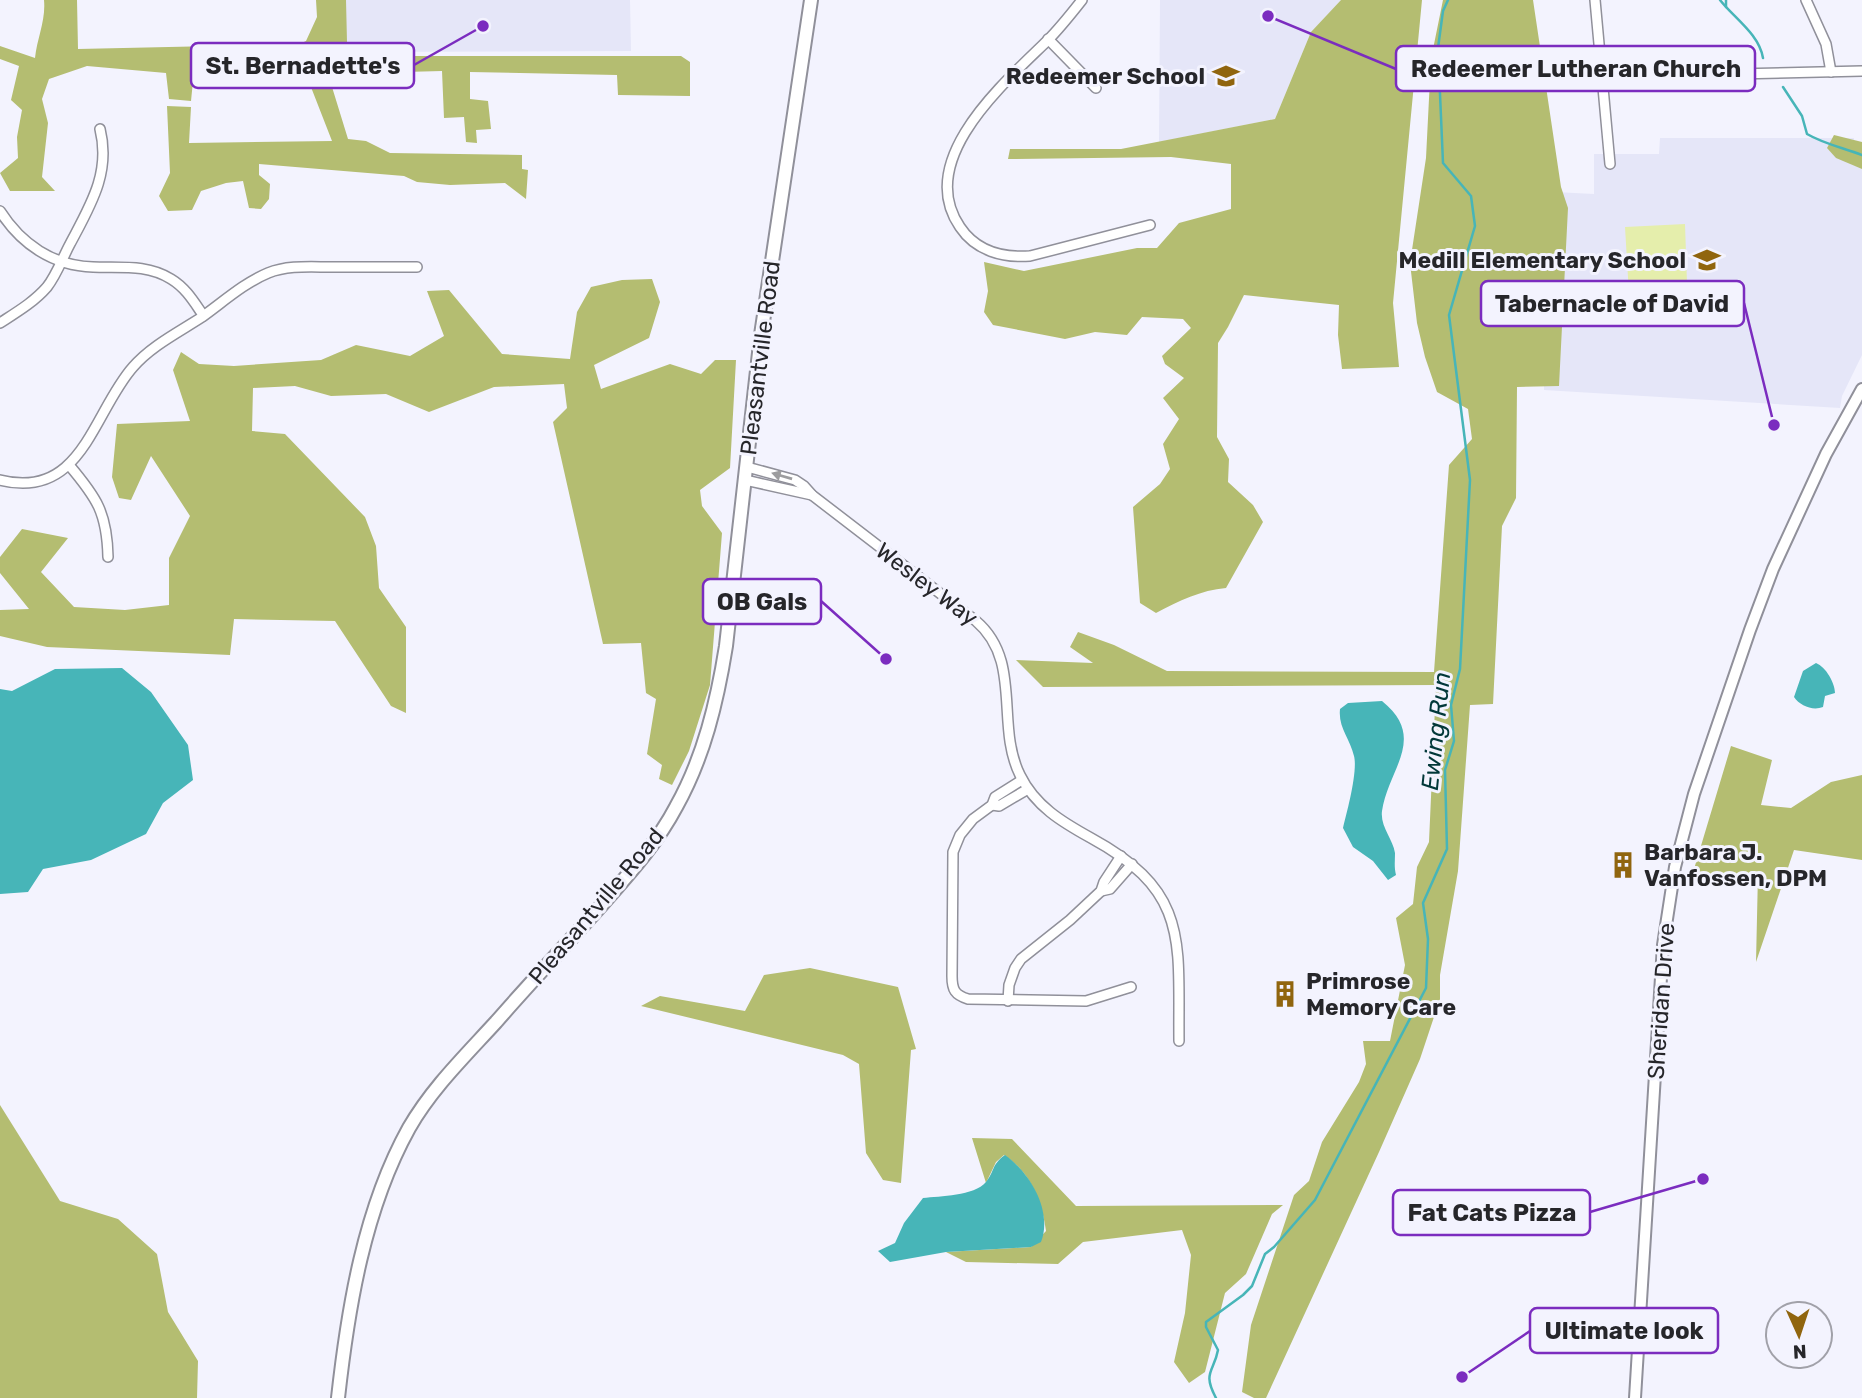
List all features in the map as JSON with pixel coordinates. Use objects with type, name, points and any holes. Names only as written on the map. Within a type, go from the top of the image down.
[{"type":"main road","name":"Pleasantville Road","points":[[338,1398],[350,1304],[359,1264],[383,1189],[409,1129],[444,1080],[648,851],[663,830],[687,785],[707,736],[720,685],[773,244],[811,0]]},
{"type":"street","points":[[1082,0],[1048,40],[982,107],[967,130],[955,153],[947,179],[950,204],[961,229],[979,246],[1003,256],[1030,256],[1150,225]]},
{"type":"street","points":[[1595,0],[1610,164]]},
{"type":"street","points":[[1806,0],[1826,44],[1831,72]]},
{"type":"street","points":[[1048,40],[1096,88]]},
{"type":"street","points":[[1602,77],[1862,71]]},
{"type":"street","points":[[0,323],[39,295],[55,275],[101,180],[104,154],[100,128]]},
{"type":"street","points":[[0,211],[21,237],[40,252],[62,261],[90,267],[139,268],[160,273],[188,293],[203,315]]},
{"type":"street","points":[[0,480],[13,483],[32,482],[51,476],[69,465],[86,444],[132,368],[147,354],[255,280],[289,268],[416,267]]},
{"type":"street","name":"Sheridan Drive","points":[[1635,1398],[1663,945],[1675,867],[1694,794],[1759,606],[1790,528],[1862,389]]},
{"type":"street","points":[[69,465],[100,506],[107,526],[108,557]]},
{"type":"street","name":"Wesley Way","points":[[746,473],[794,480],[804,486],[989,634],[999,650],[1005,673],[1008,744],[1025,785],[1042,806],[1062,822],[1132,864],[1162,898],[1174,930],[1178,968],[1179,1041]]},
{"type":"street","points":[[1025,785],[995,796],[992,805],[973,819],[960,835],[953,852],[952,986],[958,996],[968,999],[1007,1001],[1086,1001],[1131,987]]},
{"type":"street","points":[[1007,1001],[1014,968],[1021,959],[1101,891],[1121,856]]},
{"type":"street","points":[[1101,891],[1110,889],[1132,864]]},
{"type":"shaded area","points":[[336,0],[630,0],[631,51],[336,52]]},
{"type":"shaded area","name":"Redeemer School","points":[[1160,0],[1341,0],[1311,32],[1275,119],[1159,142]]},
{"type":"shaded area","name":"Medill Elementary School","points":[[1660,138],[1854,138],[1855,160],[1862,163],[1862,355],[1842,396],[1840,408],[1544,390],[1543,283],[1536,191],[1594,194],[1594,154],[1659,154]]},
{"type":"green space","points":[[44,0],[77,0],[78,49],[214,46],[286,50],[306,41],[317,17],[316,0],[346,0],[347,42],[374,56],[681,56],[690,62],[690,96],[618,95],[617,75],[470,72],[470,99],[488,101],[491,129],[476,130],[477,143],[466,142],[464,117],[444,118],[442,71],[328,74],[348,139],[366,141],[390,153],[522,155],[522,169],[528,170],[526,199],[505,183],[450,185],[417,182],[404,176],[259,164],[259,175],[270,184],[269,199],[261,209],[249,208],[243,181],[201,191],[192,210],[168,211],[159,196],[170,173],[167,106],[191,107],[189,143],[332,141],[309,82],[193,81],[191,101],[169,99],[166,73],[87,66],[49,79],[42,99],[48,123],[42,177],[55,191],[10,191],[0,173],[18,158],[17,137],[22,110],[11,100],[19,66],[0,59],[0,46],[35,58],[44,15]]},
{"type":"green space","points":[[1341,0],[1422,0],[1393,303],[1399,367],[1342,369],[1338,335],[1339,305],[1244,295],[1218,343],[1217,437],[1229,459],[1228,482],[1253,505],[1263,522],[1226,588],[1182,600],[1156,613],[1140,603],[1133,507],[1160,484],[1170,469],[1163,444],[1179,419],[1163,398],[1184,378],[1165,364],[1162,356],[1191,328],[1183,319],[1142,317],[1127,335],[1095,332],[1065,339],[993,325],[984,312],[988,291],[984,262],[1024,271],[1137,248],[1157,248],[1179,223],[1231,209],[1231,164],[1171,157],[1008,159],[1010,149],[1121,149],[1275,119],[1311,32]]},
{"type":"green space","points":[[1443,0],[1533,0],[1561,187],[1568,208],[1559,386],[1517,387],[1516,498],[1502,526],[1493,704],[1470,705],[1458,871],[1440,975],[1440,999],[1420,1059],[1266,1398],[1254,1398],[1242,1392],[1251,1325],[1294,1195],[1309,1181],[1322,1142],[1359,1082],[1366,1064],[1363,1041],[1390,1041],[1405,965],[1396,918],[1413,904],[1417,867],[1429,842],[1436,685],[1043,687],[1016,660],[1093,663],[1070,647],[1078,632],[1114,645],[1167,671],[1434,672],[1449,465],[1472,439],[1468,409],[1437,392],[1417,323],[1410,263],[1426,158],[1431,59]]},
{"type":"green space","points":[[1834,135],[1862,142],[1862,169],[1836,158],[1827,148]]},
{"type":"green space","points":[[1685,224],[1688,313],[1644,316],[1642,294],[1629,294],[1625,227]]},
{"type":"green space","points":[[652,279],[660,302],[649,338],[594,365],[601,389],[670,364],[701,374],[715,360],[736,360],[730,468],[700,490],[702,506],[722,533],[710,685],[689,751],[672,785],[659,779],[662,765],[647,754],[656,699],[646,693],[641,643],[603,644],[553,422],[567,408],[564,384],[494,387],[429,412],[386,394],[331,396],[295,386],[253,388],[252,431],[285,434],[365,517],[376,546],[379,588],[406,627],[406,713],[391,706],[335,621],[234,619],[230,655],[47,647],[0,636],[0,610],[29,609],[0,573],[0,557],[22,529],[68,538],[41,572],[74,607],[125,610],[169,605],[169,558],[190,516],[151,456],[131,500],[119,498],[112,477],[117,424],[190,421],[173,370],[181,352],[199,364],[234,366],[321,360],[356,345],[410,356],[444,336],[427,291],[449,290],[502,354],[570,359],[577,312],[591,287],[622,280]]},
{"type":"green space","points":[[1731,746],[1772,760],[1761,805],[1791,808],[1831,782],[1862,775],[1862,860],[1794,850],[1756,962],[1758,873],[1691,879]]},
{"type":"green space","points":[[810,968],[898,987],[916,1049],[911,1050],[901,1183],[883,1180],[866,1153],[859,1064],[843,1055],[641,1006],[660,996],[745,1011],[764,975]]},
{"type":"green space","points":[[0,1105],[60,1201],[118,1219],[157,1254],[168,1312],[198,1361],[197,1398],[0,1398]]},
{"type":"green space","points":[[972,1138],[1012,1139],[1076,1206],[1283,1205],[1272,1214],[1246,1274],[1225,1293],[1205,1372],[1189,1383],[1174,1362],[1185,1313],[1191,1255],[1182,1230],[1083,1242],[1058,1264],[966,1262],[946,1252],[1031,1247],[1046,1231],[1042,1209],[1034,1189],[1021,1170],[1004,1155],[996,1162],[986,1183]]},
{"type":"water","points":[[1816,663],[1829,676],[1835,693],[1825,696],[1823,707],[1811,708],[1794,697],[1803,671]]},
{"type":"water","points":[[122,668],[151,692],[188,745],[193,780],[163,803],[146,834],[91,860],[43,869],[28,892],[0,894],[0,689],[12,691],[55,669]]},
{"type":"water","points":[[1382,701],[1395,715],[1402,728],[1404,741],[1382,811],[1383,822],[1395,853],[1396,875],[1388,880],[1373,861],[1353,847],[1343,828],[1352,792],[1355,763],[1342,727],[1340,709],[1348,703]]},
{"type":"water","points":[[1005,1155],[1023,1172],[1037,1194],[1044,1218],[1041,1242],[1031,1247],[946,1252],[890,1262],[878,1251],[895,1243],[904,1223],[923,1198],[956,1194],[981,1187],[997,1162]]},
{"type":"waterway","name":"Ewing Run","points":[[1216,1398],[1209,1377],[1218,1350],[1206,1322],[1252,1286],[1265,1254],[1315,1200],[1426,988],[1428,939],[1423,903],[1447,849],[1445,770],[1454,741],[1451,705],[1460,669],[1470,480],[1449,315],[1475,226],[1471,196],[1443,163],[1438,48],[1443,11],[1448,0]]},
{"type":"waterway","name":"Ewing Run","points":[[1720,0],[1757,41],[1763,58]]},
{"type":"waterway","name":"Ewing Run","points":[[1726,0],[1726,7]]},
{"type":"waterway","name":"Ewing Run","points":[[1783,87],[1802,116],[1807,134],[1862,155]]},
{"type":"place","name":"Redeemer Lutheran Church","points":[[1268,16]]},
{"type":"place","name":"St. Bernadette's","points":[[483,26]]},
{"type":"place","name":"Redeemer School","points":[[1226,76]]},
{"type":"place","name":"Medill Elementary School","points":[[1707,260]]},
{"type":"place","name":"Tabernacle of David","points":[[1774,425]]},
{"type":"place","name":"OB Gals","points":[[886,659]]},
{"type":"place","name":"Barbara J. Vanfossen, DPM","points":[[1623,865]]},
{"type":"place","name":"Primrose Memory Care","points":[[1285,994]]},
{"type":"place","name":"Fat Cats Pizza","points":[[1703,1179]]},
{"type":"place","name":"Ultimate look","points":[[1462,1377]]}]
